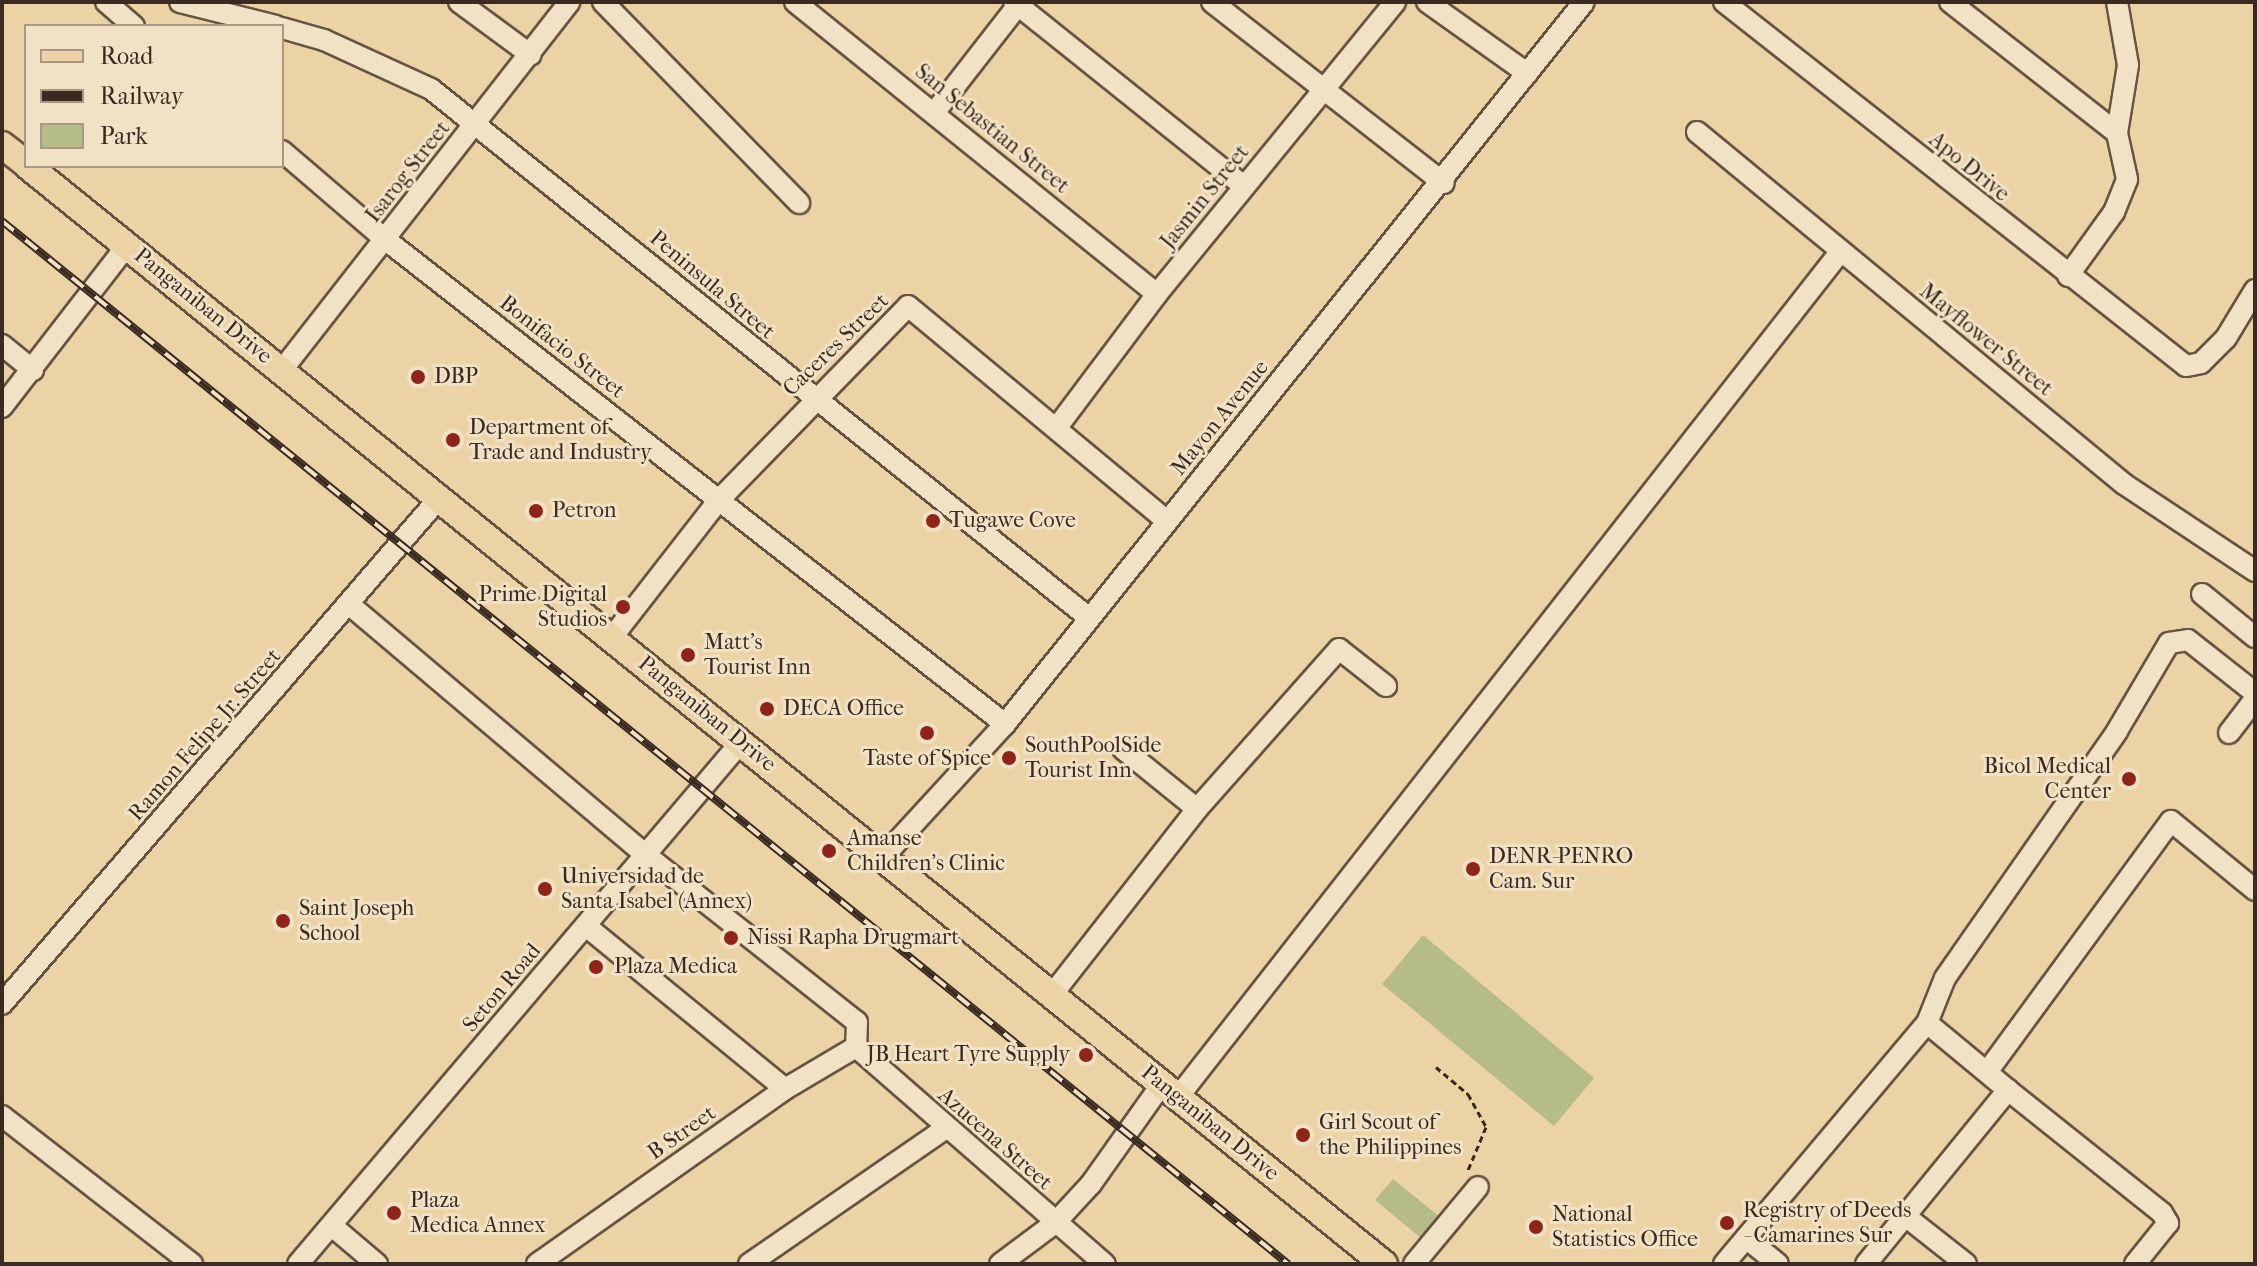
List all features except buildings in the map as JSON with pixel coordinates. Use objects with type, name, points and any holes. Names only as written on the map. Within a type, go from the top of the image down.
[{"type":"main road","name":"Panganiban Drive","points":[[2,145],[24,163]]},
{"type":"main road","name":"Panganiban Drive","points":[[31,168],[441,496],[1051,996],[1384,1264]]},
{"type":"street","points":[[106,2],[132,24]]},
{"type":"street","name":"Peninsula Street","points":[[180,2],[267,24]]},
{"type":"street","points":[[459,2],[531,55]]},
{"type":"street","points":[[603,2],[799,203]]},
{"type":"street","name":"San Sebastian Street","points":[[795,2],[1157,294]]},
{"type":"street","points":[[1212,2],[1444,183]]},
{"type":"street","name":"Jasmin Street","points":[[1058,426],[1157,294],[1395,2]]},
{"type":"street","points":[[1427,2],[1527,73]]},
{"type":"street","name":"Mayon Avenue","points":[[883,857],[1005,724],[1088,617],[1444,183],[1584,2]]},
{"type":"street","name":"Apo Drive","points":[[1724,2],[2186,366],[2201,363],[2226,338],[2255,290]]},
{"type":"street","points":[[1950,2],[2117,133]]},
{"type":"street","points":[[2068,276],[2114,212],[2127,179],[2117,133],[2128,65],[2117,2]]},
{"type":"street","points":[[934,113],[1016,4],[1244,186]]},
{"type":"street","name":"Isarog Street","points":[[282,370],[531,55],[558,7]]},
{"type":"street","name":"Peninsula Street","points":[[284,28],[324,40],[431,89],[1088,617]]},
{"type":"street","name":"Mayflower Street","points":[[1697,132],[2124,484],[2255,571]]},
{"type":"street","name":"Bonifacio Street","points":[[284,153],[386,240],[1005,724]]},
{"type":"street","points":[[2,407],[127,245]]},
{"type":"street","points":[[1000,1264],[1055,1223],[1170,1091],[1840,252]]},
{"type":"street","name":"Caceres Street","points":[[613,636],[718,501],[814,398],[908,306],[1058,426],[1167,521]]},
{"type":"street","points":[[2,345],[33,370]]},
{"type":"street","name":"Ramon Felipe Jr. Street","points":[[2,1004],[350,605],[441,496]]},
{"type":"street","points":[[2202,594],[2255,637]]},
{"type":"street","points":[[350,605],[646,855],[857,1022],[856,1047]]},
{"type":"street","points":[[1724,1264],[1927,1023],[1951,967],[2117,731],[2169,643],[2188,640],[2255,696],[2229,733]]},
{"type":"street","points":[[1051,996],[1197,809],[1339,649],[1386,686]]},
{"type":"street","name":"Seton Road","points":[[298,1264],[741,742]]},
{"type":"street","points":[[1123,749],[1197,809]]},
{"type":"street","points":[[1987,1072],[2171,821],[2255,890]]},
{"type":"street","points":[[586,926],[785,1089]]},
{"type":"street","points":[[1927,1023],[2162,1213],[2168,1223],[2135,1264]]},
{"type":"street","name":"B Street","points":[[537,1264],[785,1089],[856,1047]]},
{"type":"street","name":"Azucena Street","points":[[856,1047],[1105,1264]]},
{"type":"street","points":[[1866,1264],[2008,1090]]},
{"type":"street","points":[[2,1116],[192,1264]]},
{"type":"street","points":[[749,1264],[946,1128]]},
{"type":"street","points":[[1414,1264],[1478,1187]]},
{"type":"street","points":[[1904,1215],[1966,1264]]},
{"type":"street","points":[[332,1226],[377,1264]]},
{"type":"street","points":[[1746,1238],[1778,1264]]},
{"type":"path","points":[[1436,1067],[1468,1094],[1486,1127],[1485,1140],[1468,1165],[1478,1187]]},
{"type":"green space","points":[[1423,935],[1594,1078],[1554,1126],[1382,984]]},
{"type":"green space","points":[[1393,1179],[1440,1217],[1422,1239],[1375,1200]]},
{"type":"railway","points":[[2,221],[1288,1264]]},
{"type":"place","name":"DBP","points":[[418,377]]},
{"type":"place","name":"Department of Trade and Industry","points":[[453,440]]},
{"type":"place","name":"Petron","points":[[536,511]]},
{"type":"place","name":"Tugawe Cove","points":[[933,521]]},
{"type":"place","name":"Prime Digital Studios","points":[[623,607]]},
{"type":"place","name":"Matt's Tourist Inn","points":[[688,655]]},
{"type":"place","name":"DECA Office","points":[[767,709]]},
{"type":"place","name":"Taste of Spice","points":[[927,733]]},
{"type":"place","name":"SouthPoolSide Tourist Inn","points":[[1009,758]]},
{"type":"place","name":"Bicol Medical Center","points":[[2129,779]]},
{"type":"place","name":"Amanse Children's Clinic","points":[[829,851]]},
{"type":"place","name":"DENR-PENRO Cam. Sur","points":[[1473,869]]},
{"type":"place","name":"Universidad de Santa Isabel (Annex)","points":[[545,889]]},
{"type":"place","name":"Saint Joseph School","points":[[283,921]]},
{"type":"place","name":"Nissi Rapha Drugmart","points":[[731,938]]},
{"type":"place","name":"Plaza Medica","points":[[596,967]]},
{"type":"place","name":"JB Heart Tyre Supply","points":[[1086,1055]]},
{"type":"place","name":"Girl Scout of the Philippines","points":[[1303,1135]]},
{"type":"place","name":"Plaza Medica Annex","points":[[394,1213]]},
{"type":"place","name":"Registry of Deeds - Camarines Sur","points":[[1727,1223]]},
{"type":"place","name":"National Statistics Office","points":[[1536,1227]]}]
